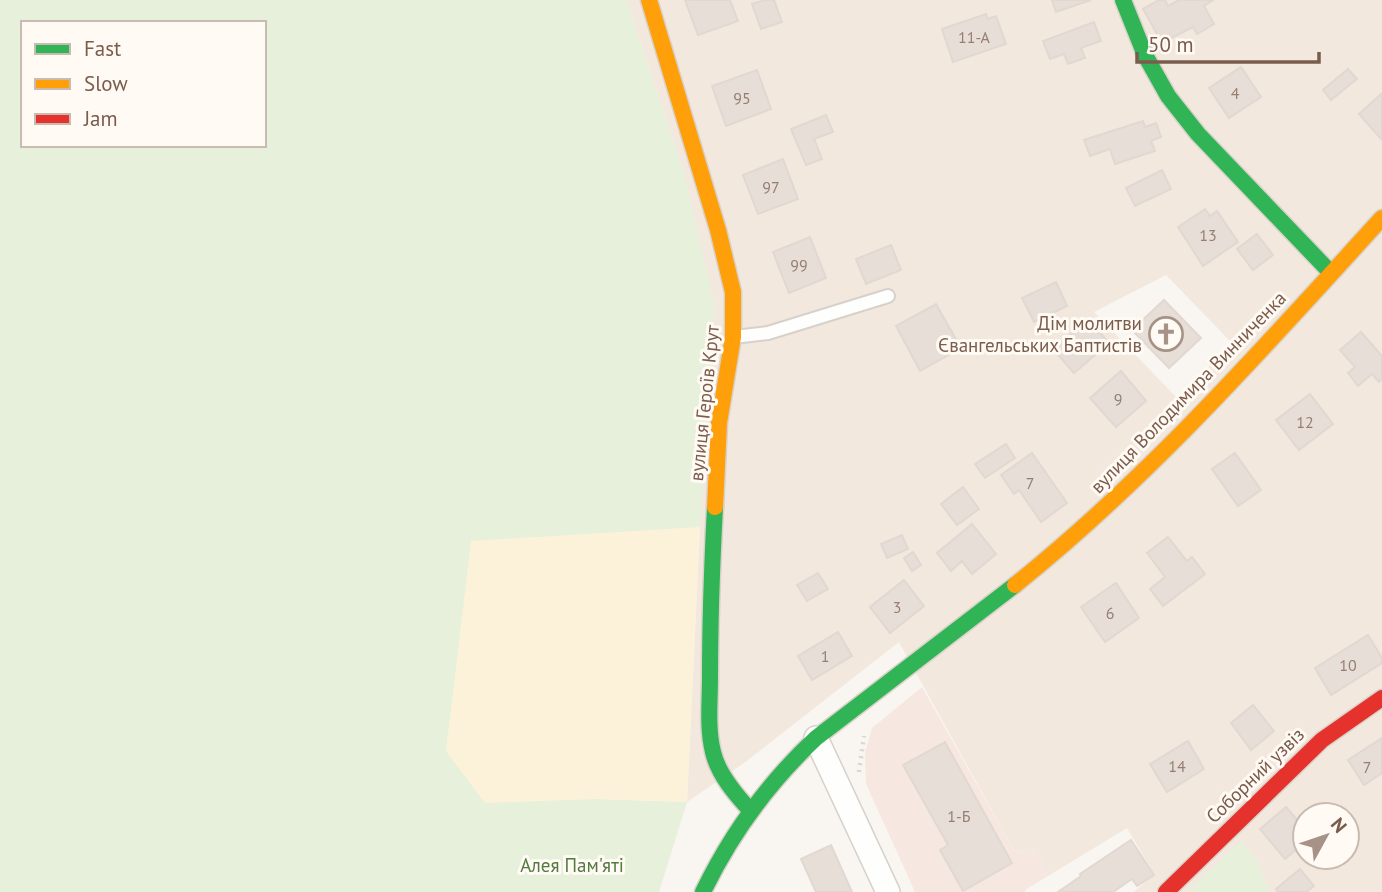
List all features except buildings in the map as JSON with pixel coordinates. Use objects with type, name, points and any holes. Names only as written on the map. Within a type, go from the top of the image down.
[{"type":"street","name":"вулиця Героїв Крут","points":[[649,0],[729,273],[734,310],[733,337],[719,423],[710,621],[710,727],[713,753],[719,768],[737,797],[750,810]]},
{"type":"street","points":[[1123,0],[1145,55],[1176,106],[1237,175],[1331,273]]},
{"type":"street","name":"вулиця Володимира Винниченка","points":[[703,892],[727,842],[794,758],[1058,550],[1100,513],[1214,401],[1382,218]]},
{"type":"street","name":"Соборний узвіз","points":[[1166,892],[1322,740],[1382,698]]},
{"type":"street","points":[[816,738],[888,892]]},
{"type":"lane","points":[[733,337],[768,332],[888,296]]},
{"type":"shaded area","points":[[626,0],[1382,0],[1382,892],[1270,892],[1255,857],[1187,892],[1134,892],[1154,874],[1127,828],[1048,876],[1034,848],[1015,852],[899,642],[744,763],[687,802],[700,527],[685,176]],"holes":[[[1166,275],[1232,343],[1178,399],[1094,312]]]},
{"type":"shaded area","points":[[922,687],[1015,852],[1034,848],[1048,876],[1025,890],[1026,892],[915,892],[866,784],[865,753],[872,728]]},
{"type":"green space","name":"Алея Пам'яті","points":[[0,0],[626,0],[685,176],[715,307],[700,527],[597,799],[687,802],[659,892],[0,892]]},
{"type":"green space","points":[[1241,841],[1255,857],[1270,892],[1187,892]]},
{"type":"sand","points":[[700,527],[687,802],[597,799],[485,803],[446,751],[471,541]]},
{"type":"traffic: fast","points":[[1123,0],[1145,55],[1168,96],[1198,134],[1331,273]]},
{"type":"traffic: fast","points":[[715,507],[710,734],[713,752],[723,776],[750,810]]},
{"type":"traffic: fast","points":[[703,892],[752,809],[816,738],[1015,585]]},
{"type":"traffic: slow","points":[[649,0],[718,230],[733,292],[733,337],[719,423],[715,507]]},
{"type":"traffic: slow","points":[[1015,585],[1113,500],[1160,455],[1206,409],[1382,218]]},
{"type":"traffic: jam","points":[[1166,892],[1322,740],[1382,698]]},
{"type":"place","name":"Дім молитви Євангельських Баптистів","points":[[1166,334]]}]
